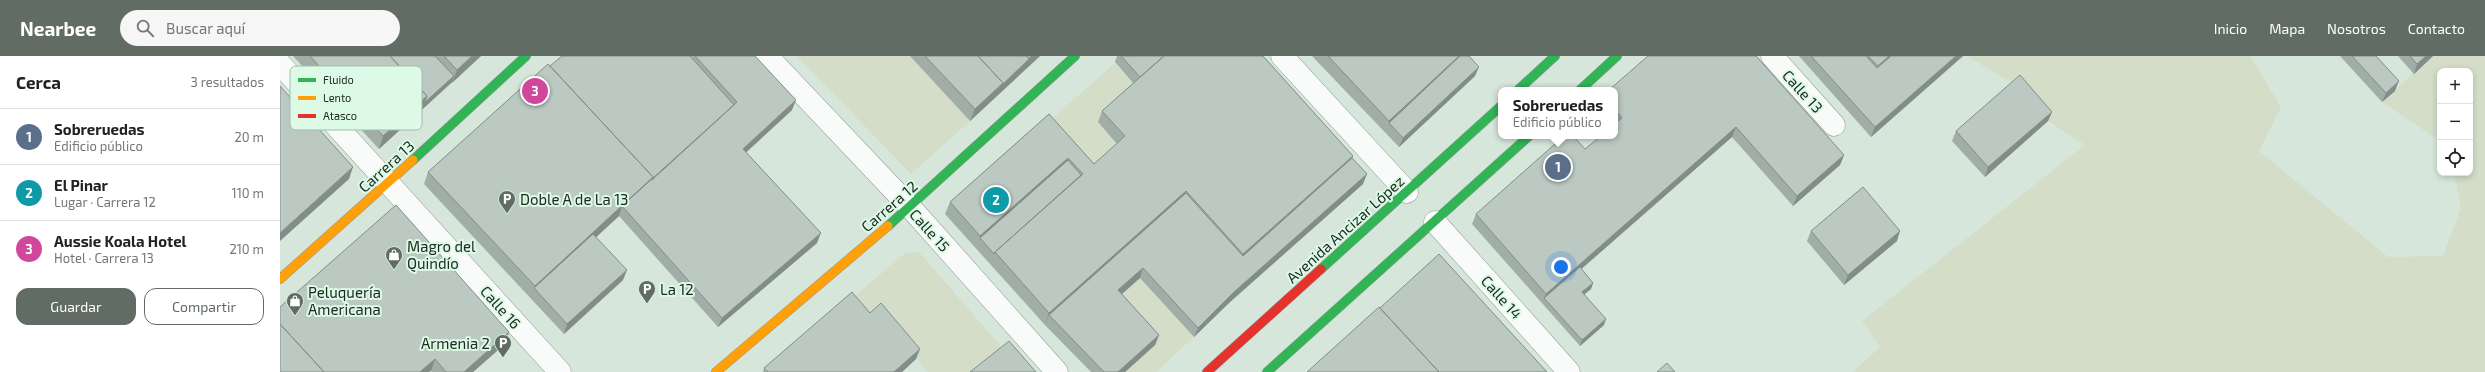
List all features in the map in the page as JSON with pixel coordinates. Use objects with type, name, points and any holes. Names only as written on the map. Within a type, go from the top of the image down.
[{"type":"main road","name":"Carrera 13","points":[[280,279],[389,182],[526,56]]},
{"type":"main road","name":"Carrera 12","points":[[716,372],[910,208],[1075,56]]},
{"type":"main road","points":[[1521,87],[1555,56]]},
{"type":"main road","points":[[1583,87],[1617,56]]},
{"type":"main road","name":"Avenida Ancizar López","points":[[1206,372],[1498,109]]},
{"type":"main road","points":[[1268,372],[1526,139]]},
{"type":"street","name":"Calle 15","points":[[767,56],[910,208],[1057,372]]},
{"type":"street","points":[[1282,56],[1407,192]]},
{"type":"street","name":"Calle 13","points":[[1772,56],[1834,125]]},
{"type":"street","name":"Calle 16","points":[[280,64],[290,75]]},
{"type":"street","name":"Calle 16","points":[[341,130],[560,372]]},
{"type":"street","name":"Calle 14","points":[[1435,222],[1569,372]]},
{"type":"green space","points":[[797,56],[910,56],[970,121],[911,174]]},
{"type":"green space","points":[[1967,56],[2250,56],[2281,107],[2259,151],[2388,257],[2443,256],[2461,208],[2455,176],[2473,176],[2473,68],[2437,68],[2437,139],[2382,102],[2432,56],[2485,56],[2485,372],[1853,372],[1880,347],[1862,321],[2085,145],[2048,121],[2016,85]]},
{"type":"green space","points":[[1115,63],[1137,88],[1121,148],[1090,175],[1045,125]]},
{"type":"green space","points":[[919,252],[1005,351],[979,372],[928,372],[877,313],[866,322],[848,302],[905,253]]},
{"type":"green space","points":[[1140,278],[1194,337],[1156,372],[1125,372],[1115,300]]},
{"type":"building","points":[[310,56],[390,56],[399,66],[319,66]]},
{"type":"building","points":[[390,56],[435,56],[454,76],[424,103],[427,96],[422,91],[422,66],[399,66]]},
{"type":"building","points":[[444,56],[472,56],[457,70]]},
{"type":"building","points":[[562,56],[690,56],[734,105],[652,180],[653,177],[550,66]]},
{"type":"building","points":[[695,56],[755,56],[796,100],[743,149],[821,233],[722,318],[622,206],[737,102]]},
{"type":"building","points":[[925,56],[978,56],[1003,83],[975,109]]},
{"type":"building","points":[[978,56],[1026,56],[1029,59],[1002,85],[1003,83]]},
{"type":"building","points":[[1121,56],[1164,56],[1140,77]]},
{"type":"building","points":[[1164,56],[1263,56],[1353,156],[1243,254],[1186,191],[1049,313],[995,252],[1083,174],[1068,158],[980,236],[950,202],[1049,114],[1094,164],[1125,136],[1102,111]]},
{"type":"building","points":[[1328,56],[1459,56],[1389,121]]},
{"type":"building","points":[[1460,56],[1469,56],[1479,67],[1403,138],[1389,123]]},
{"type":"building","points":[[1648,56],[1756,56],[1844,155],[1797,196],[1736,127],[1546,294],[1476,214],[1561,139],[1576,139],[1585,149],[1597,139],[1618,139],[1618,121],[1622,118],[1618,113],[1618,87],[1612,87]]},
{"type":"building","points":[[1811,56],[1866,56],[1877,68],[1891,56],[1956,56],[1875,127]]},
{"type":"building","points":[[1868,56],[1889,56],[1878,66]]},
{"type":"building","points":[[2352,56],[2376,56],[2399,81],[2386,93]]},
{"type":"building","points":[[2410,56],[2426,56],[2417,64]]},
{"type":"building","points":[[548,64],[653,177],[535,286],[428,172]]},
{"type":"building","points":[[2020,75],[2052,112],[1988,167],[1956,131]]},
{"type":"building","points":[[280,86],[290,97],[290,130],[320,130],[353,167],[280,233]]},
{"type":"building","points":[[422,91],[427,96],[422,101]]},
{"type":"building","points":[[378,130],[390,130],[383,136]]},
{"type":"building","points":[[1352,158],[1367,174],[1234,292],[1198,328],[1143,268],[1118,290],[1159,335],[1118,372],[1104,372],[1049,315],[1186,193],[1243,256]]},
{"type":"building","points":[[1068,160],[1081,175],[994,254],[980,238]]},
{"type":"building","points":[[1863,187],[1900,231],[1848,275],[1811,231]]},
{"type":"building","points":[[396,205],[509,332],[464,372],[446,372],[435,359],[420,372],[324,372],[280,324],[280,307]]},
{"type":"building","points":[[593,234],[627,270],[567,324],[534,288]]},
{"type":"building","points":[[1439,254],[1547,372],[1439,372],[1380,308]]},
{"type":"building","points":[[1580,267],[1593,283],[1582,292],[1606,319],[1582,340],[1544,298]]},
{"type":"building","points":[[852,292],[870,313],[881,303],[920,349],[894,372],[768,372],[764,368]]},
{"type":"building","points":[[1379,307],[1439,372],[1307,372]]},
{"type":"building","points":[[280,324],[324,372],[280,372]]},
{"type":"building","points":[[1009,341],[1036,372],[970,372]]},
{"type":"building","points":[[1667,363],[1675,372],[1657,372]]},
{"type":"traffic: fast","points":[[413,160],[526,56]]},
{"type":"traffic: fast","points":[[888,226],[1075,56]]},
{"type":"traffic: fast","points":[[1521,87],[1555,56]]},
{"type":"traffic: fast","points":[[1583,87],[1617,56]]},
{"type":"traffic: fast","points":[[1321,269],[1498,109]]},
{"type":"traffic: fast","points":[[1267,372],[1526,139]]},
{"type":"traffic: slow","points":[[280,279],[413,160]]},
{"type":"traffic: slow","points":[[716,372],[888,226]]},
{"type":"traffic: jam","points":[[1207,372],[1321,269]]},
{"type":"place","name":"Aussie Koala Hotel","points":[[535,91]]},
{"type":"place","name":"Sobreruedas","points":[[1558,167]]},
{"type":"place","name":"El Pinar","points":[[996,200]]},
{"type":"place","name":"Doble A de La 13","points":[[507,214]]},
{"type":"place","name":"Magro del Quindío","points":[[394,270]]},
{"type":"place","name":"La 12","points":[[647,304]]},
{"type":"place","name":"Peluquería Americana","points":[[295,316]]},
{"type":"place","name":"Armenia 2","points":[[503,358]]}]
